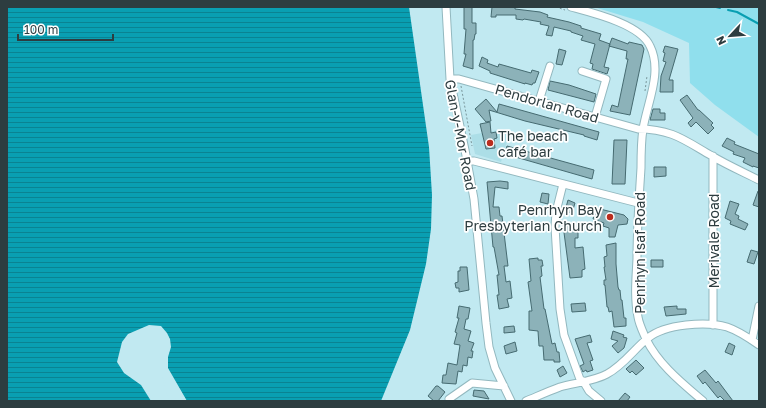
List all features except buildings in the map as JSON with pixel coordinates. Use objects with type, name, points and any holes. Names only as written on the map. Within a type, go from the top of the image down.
[{"type":"street","name":"Glan-y-Mor Road","points":[[446,7],[450,79],[474,199],[489,347],[495,368],[511,401]]},
{"type":"street","name":"Penrhyn Isaf Road","points":[[571,9],[594,14],[630,27],[642,34],[650,45],[655,58],[655,73],[643,129],[638,203],[636,302],[638,317],[646,339],[661,361],[673,374],[704,401]]},
{"type":"street","points":[[539,101],[550,66]]},
{"type":"street","points":[[582,71],[606,79],[595,117]]},
{"type":"street","name":"Pendorlan Road","points":[[450,79],[459,79],[638,129],[660,130],[680,137],[759,180]]},
{"type":"street","name":"Merivale Road","points":[[713,156],[713,325]]},
{"type":"street","points":[[467,161],[474,161],[638,203]]},
{"type":"street","points":[[563,184],[556,212],[555,227],[560,309],[564,335],[582,382],[589,391],[601,401]]},
{"type":"street","points":[[752,340],[759,306]]},
{"type":"street","points":[[526,401],[560,387],[607,375],[624,362],[646,339],[655,333],[673,327],[713,325],[727,327],[759,344]]},
{"type":"street","points":[[449,399],[472,383],[504,386]]},
{"type":"path","points":[[556,7],[571,9]]},
{"type":"path","points":[[644,93],[648,71]]},
{"type":"shaded area","points":[[7,7],[409,7],[429,147],[432,195],[431,229],[426,264],[410,330],[381,401],[179,401],[166,379],[160,375],[167,401],[7,401]]},
{"type":"shaded area","points":[[594,7],[759,7],[759,137],[715,105],[690,83],[689,43],[643,22]]},
{"type":"shaded area","points":[[504,129],[510,131],[501,162],[475,154],[471,135]]},
{"type":"pier","points":[[149,325],[161,326],[170,339],[171,347],[168,357],[168,368],[187,401],[177,401],[162,377],[169,401],[151,401],[141,385],[124,373],[117,362],[122,342],[128,334]]},
{"type":"waterway","points":[[716,7],[720,8]]},
{"type":"waterway","points":[[728,10],[737,12],[759,24]]},
{"type":"place","name":"The beach café bar","points":[[490,143]]},
{"type":"place","name":"Penrhyn Bay Presbyterian Church","points":[[610,217]]}]
